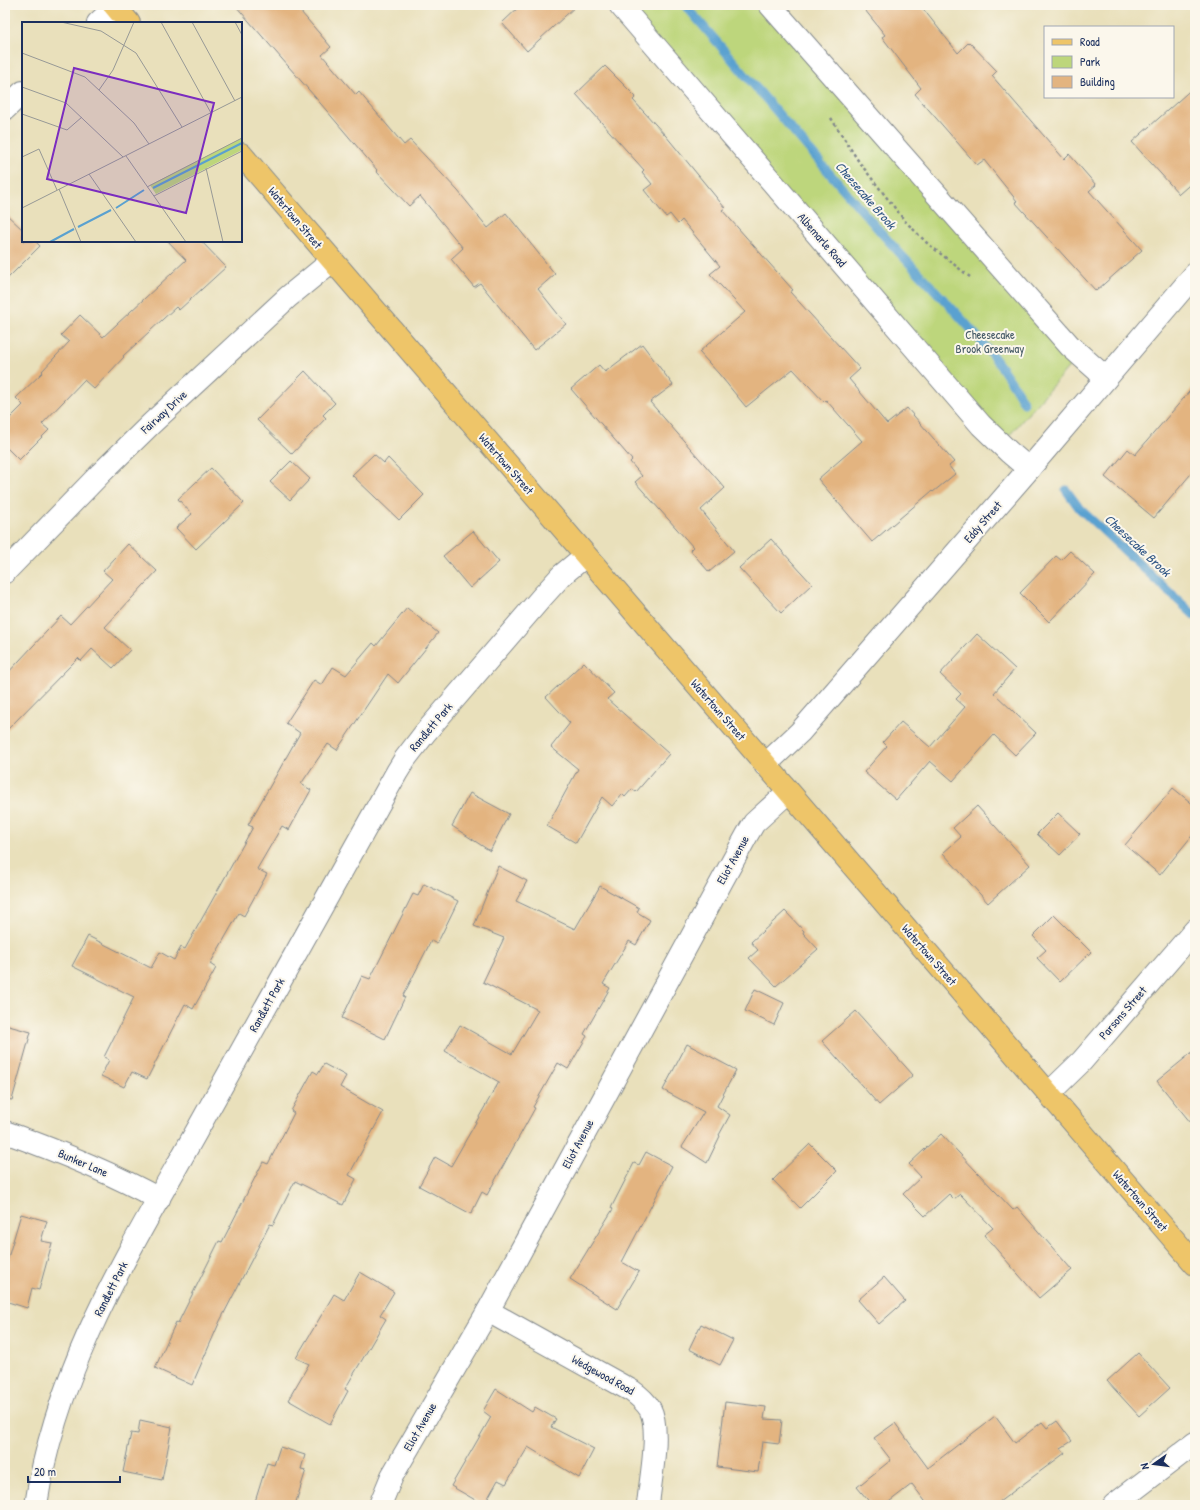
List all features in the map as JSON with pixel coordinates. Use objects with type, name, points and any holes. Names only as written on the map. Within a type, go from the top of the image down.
[{"type":"main road","name":"Watertown Street","points":[[242,155],[1195,1264]]},
{"type":"street","name":"Albemarle Road","points":[[620,5],[981,425],[1029,469]]},
{"type":"street","points":[[770,5],[1070,346],[1106,378]]},
{"type":"street","points":[[100,22],[119,12]]},
{"type":"street","points":[[5,109],[22,93]]},
{"type":"street","name":"Fairway Drive","points":[[5,572],[151,424],[288,297],[332,261]]},
{"type":"street","name":"Eddy Street","points":[[765,765],[800,732],[1029,469],[1195,274]]},
{"type":"street","name":"Randlett Park","points":[[36,1505],[51,1432],[79,1354],[116,1276],[405,759],[542,597],[562,575],[585,556]]},
{"type":"street","name":"Eliot Avenue","points":[[380,1505],[392,1476],[488,1311],[747,835],[754,823],[788,792]]},
{"type":"street","name":"Parsons Street","points":[[1049,1093],[1082,1061],[1195,930]]},
{"type":"street","name":"Bunker Lane","points":[[5,1132],[97,1169],[159,1199]]},
{"type":"street","name":"Wedgewood Road","points":[[488,1311],[632,1391],[645,1402],[650,1410],[655,1429],[648,1505]]},
{"type":"street","points":[[1114,1505],[1195,1443]]},
{"type":"green space","name":"Cheesecake Brook Greenway","points":[[619,5],[772,5],[1079,355],[1001,445]]},
{"type":"building","points":[[235,5],[295,5],[331,47],[322,55],[356,95],[359,92],[404,145],[410,140],[458,191],[488,228],[506,213],[555,274],[538,289],[566,324],[534,350],[480,283],[474,287],[451,259],[463,248],[420,196],[409,206],[376,171],[377,170],[315,97]]},
{"type":"building","points":[[521,5],[577,5],[527,51],[502,23]]},
{"type":"building","points":[[861,5],[920,5],[958,53],[969,42],[997,71],[992,76],[1064,159],[1069,154],[1096,185],[1089,191],[1142,250],[1096,291],[1015,202],[1017,201],[984,160],[977,165],[915,94],[921,88],[882,37],[885,35]]},
{"type":"building","points":[[605,66],[636,97],[633,100],[666,136],[725,208],[722,210],[793,290],[790,292],[860,369],[849,379],[887,424],[907,408],[954,462],[949,466],[955,474],[933,492],[932,491],[872,542],[818,479],[862,441],[826,400],[824,402],[793,369],[746,407],[699,352],[745,312],[710,274],[720,266],[682,220],[678,224],[670,214],[666,217],[644,190],[652,184],[642,172],[644,170],[576,94]]},
{"type":"building","points":[[1195,86],[1195,180],[1179,194],[1132,142]]},
{"type":"building","points":[[5,213],[22,229],[22,242],[36,242],[40,246],[5,281]]},
{"type":"building","points":[[169,242],[202,242],[226,267],[179,310],[176,307],[123,356],[124,357],[94,389],[84,380],[42,424],[49,430],[19,460],[5,446],[5,423],[23,405],[16,398],[43,372],[42,371],[69,342],[61,335],[80,315],[103,337],[186,260]]},
{"type":"building","points":[[642,344],[673,385],[650,402],[725,488],[701,510],[734,551],[709,572],[690,550],[693,547],[635,482],[642,476],[630,462],[632,460],[571,389],[599,365],[605,372]]},
{"type":"building","points":[[305,371],[335,403],[323,415],[326,418],[292,454],[257,420]]},
{"type":"building","points":[[1195,385],[1195,469],[1154,518],[1105,477],[1128,449],[1135,455]]},
{"type":"building","points":[[374,454],[384,463],[388,458],[424,495],[399,520],[352,475]]},
{"type":"building","points":[[291,461],[310,479],[290,500],[270,482]]},
{"type":"building","points":[[211,468],[244,503],[196,549],[176,528],[192,514],[178,499]]},
{"type":"building","points":[[473,531],[499,562],[470,588],[443,556]]},
{"type":"building","points":[[771,539],[812,584],[781,613],[739,568]]},
{"type":"building","points":[[128,544],[157,571],[105,627],[130,650],[113,668],[92,649],[81,661],[78,658],[5,732],[5,676],[61,616],[70,624],[112,579],[103,571]]},
{"type":"building","points":[[1070,551],[1095,574],[1049,622],[1020,593],[1056,556],[1061,560]]},
{"type":"building","points":[[407,608],[438,633],[398,683],[388,674],[337,750],[328,744],[301,784],[311,790],[289,830],[282,826],[257,869],[267,874],[244,916],[239,913],[210,964],[216,968],[193,1009],[185,1004],[147,1079],[132,1072],[124,1087],[101,1076],[109,1060],[104,1057],[134,997],[72,966],[88,936],[151,968],[160,952],[174,960],[181,947],[185,949],[253,827],[248,825],[300,733],[286,723],[314,680],[322,685],[333,667],[346,675],[373,643],[376,646]]},
{"type":"building","points":[[977,634],[1015,669],[994,693],[1036,733],[1015,755],[994,735],[953,781],[930,761],[896,800],[864,772],[887,746],[883,742],[901,722],[930,747],[965,707],[956,699],[961,694],[940,674]]},
{"type":"building","points":[[584,662],[614,693],[607,699],[669,754],[636,792],[632,789],[625,797],[622,794],[612,806],[602,797],[576,843],[547,826],[578,769],[551,747],[570,723],[546,697]]},
{"type":"building","points":[[1173,788],[1195,806],[1195,832],[1160,875],[1125,845]]},
{"type":"building","points":[[470,793],[509,814],[490,851],[452,826]]},
{"type":"building","points":[[977,806],[1030,865],[988,903],[943,853],[961,837],[953,828]]},
{"type":"building","points":[[1058,813],[1080,834],[1060,855],[1037,834]]},
{"type":"building","points":[[498,866],[527,881],[516,901],[575,929],[600,886],[639,908],[637,912],[650,920],[636,945],[629,941],[603,984],[610,988],[584,1034],[587,1036],[568,1069],[558,1063],[487,1195],[482,1192],[471,1214],[419,1186],[435,1157],[451,1166],[499,1082],[445,1051],[460,1025],[512,1054],[538,1010],[483,982],[504,938],[474,926]]},
{"type":"building","points":[[424,884],[458,901],[437,944],[431,941],[403,996],[405,997],[385,1039],[342,1018],[362,976],[370,979],[413,894],[418,896]]},
{"type":"building","points":[[785,911],[804,931],[803,933],[818,949],[776,986],[749,958],[758,950],[751,942]]},
{"type":"building","points":[[1054,915],[1091,952],[1060,982],[1037,958],[1046,950],[1033,936]]},
{"type":"building","points":[[755,989],[784,1003],[774,1025],[745,1011]]},
{"type":"building","points":[[856,1011],[913,1075],[879,1105],[822,1041]]},
{"type":"building","points":[[5,1025],[31,1032],[12,1100],[5,1099]]},
{"type":"building","points":[[687,1044],[736,1070],[717,1106],[730,1115],[719,1135],[720,1136],[707,1163],[682,1147],[704,1112],[663,1090]]},
{"type":"building","points":[[1195,1050],[1195,1128],[1157,1081]]},
{"type":"building","points":[[324,1064],[346,1076],[340,1087],[383,1112],[349,1175],[356,1179],[343,1205],[295,1181],[273,1225],[270,1224],[220,1321],[192,1385],[155,1368],[176,1322],[178,1323],[219,1241],[222,1242],[263,1162],[268,1164],[294,1113],[291,1111],[313,1071],[318,1074]]},
{"type":"building","points":[[941,1134],[1013,1210],[1017,1207],[1072,1270],[1039,1298],[984,1235],[993,1228],[960,1194],[954,1199],[949,1194],[925,1216],[903,1194],[921,1177],[909,1164]]},
{"type":"building","points":[[810,1144],[837,1171],[800,1208],[773,1180]]},
{"type":"building","points":[[646,1152],[672,1166],[622,1262],[639,1272],[617,1309],[570,1279],[613,1209],[611,1208],[634,1163],[639,1165]]},
{"type":"building","points":[[21,1214],[47,1221],[41,1241],[52,1243],[39,1290],[32,1288],[27,1308],[5,1301],[5,1268]]},
{"type":"building","points":[[360,1272],[394,1292],[380,1315],[386,1319],[345,1389],[348,1391],[330,1424],[288,1400],[309,1364],[296,1358],[334,1294],[344,1300]]},
{"type":"building","points":[[884,1277],[905,1301],[879,1324],[858,1300]]},
{"type":"building","points":[[701,1324],[733,1340],[720,1365],[689,1349]]},
{"type":"building","points":[[1138,1353],[1170,1388],[1139,1416],[1107,1381]]},
{"type":"building","points":[[496,1389],[532,1412],[535,1407],[556,1419],[551,1427],[594,1449],[579,1478],[528,1447],[506,1484],[498,1480],[484,1505],[451,1486],[491,1417],[483,1411]]},
{"type":"building","points":[[725,1402],[766,1407],[764,1419],[782,1420],[779,1444],[762,1442],[758,1472],[717,1467]]},
{"type":"building","points":[[995,1416],[1015,1443],[1042,1422],[1047,1428],[1057,1421],[1072,1441],[1061,1448],[1065,1453],[995,1505],[928,1505],[912,1484],[885,1505],[872,1505],[857,1487],[891,1460],[874,1438],[895,1423],[928,1468]]},
{"type":"building","points":[[140,1420],[172,1427],[162,1480],[123,1472],[131,1433],[138,1434]]},
{"type":"building","points":[[280,1447],[305,1455],[301,1469],[306,1470],[295,1505],[254,1505],[267,1463],[274,1465]]},
{"type":"waterway","name":"Cheesecake Brook","points":[[685,5],[885,237],[977,336],[1010,379],[1024,403]]},
{"type":"waterway","name":"Cheesecake Brook","points":[[1066,490],[1080,509],[1195,616]]}]
